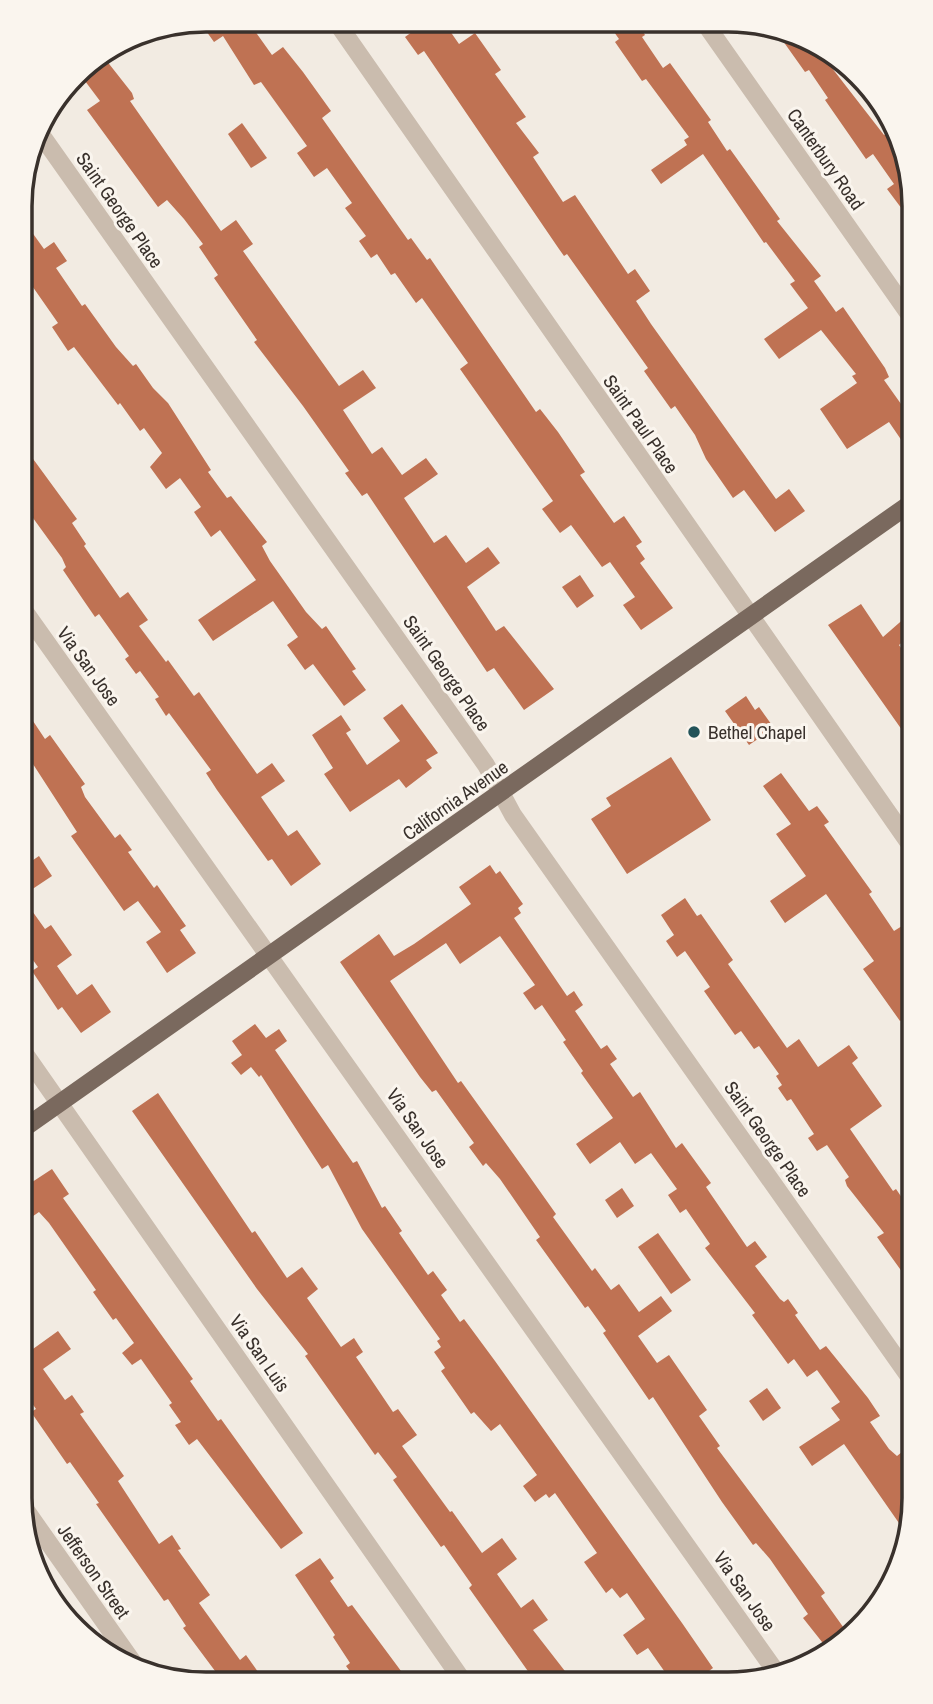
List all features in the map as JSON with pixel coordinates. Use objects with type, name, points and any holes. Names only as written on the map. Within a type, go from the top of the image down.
[{"type":"main road","name":"California Avenue","points":[[32,1122],[502,794],[902,510]]},
{"type":"street","name":"Saint Paul Place","points":[[343,32],[902,832]]},
{"type":"street","name":"Canterbury Road","points":[[711,32],[902,304]]},
{"type":"street","name":"Saint George Place","points":[[45,140],[486,765],[513,815],[901,1365]]},
{"type":"street","name":"Via San Jose","points":[[32,622],[773,1667]]},
{"type":"street","name":"Via San Luis","points":[[32,1064],[457,1672]]},
{"type":"street","name":"Jefferson Street","points":[[33,1520],[126,1653]]},
{"type":"building","points":[[207,32],[256,32],[272,55],[283,47],[331,111],[322,118],[408,240],[411,238],[427,260],[430,258],[536,412],[540,409],[558,432],[585,472],[580,475],[614,523],[624,516],[642,542],[636,546],[645,559],[640,563],[673,608],[641,630],[623,605],[635,597],[610,562],[602,567],[571,525],[560,533],[542,509],[553,501],[460,369],[468,363],[422,298],[416,303],[395,273],[391,275],[377,254],[371,258],[359,241],[366,236],[345,208],[352,203],[327,168],[314,177],[297,153],[307,146],[261,82],[254,85],[223,36],[214,42]]},
{"type":"building","points":[[412,32],[451,32],[459,44],[475,33],[501,70],[495,74],[526,117],[516,123],[539,153],[533,157],[563,202],[575,195],[628,274],[635,269],[650,291],[636,301],[776,499],[789,489],[805,511],[775,532],[744,490],[733,498],[675,406],[671,409],[644,371],[648,368],[567,254],[564,256],[559,249],[424,51],[418,55],[405,37]]},
{"type":"building","points":[[614,32],[643,32],[645,35],[642,37],[663,68],[670,63],[711,120],[708,122],[727,151],[730,149],[780,219],[777,221],[821,276],[814,281],[836,312],[843,307],[885,368],[889,377],[884,380],[902,405],[902,441],[889,422],[847,449],[820,409],[857,383],[852,376],[856,374],[821,330],[779,359],[764,339],[808,308],[790,284],[795,281],[766,242],[764,243],[703,154],[661,184],[651,170],[687,145],[684,140],[689,137],[646,79],[642,81],[615,42],[619,39]]},
{"type":"building","points":[[783,41],[804,49],[830,66],[884,135],[886,134],[896,160],[902,209],[887,189],[894,184],[873,154],[866,159],[825,100],[828,98],[809,70],[805,72]]},
{"type":"building","points":[[108,62],[132,93],[134,99],[130,101],[221,231],[236,220],[253,244],[243,251],[339,386],[363,370],[376,388],[343,410],[372,454],[382,447],[402,475],[426,458],[438,474],[404,498],[434,543],[446,535],[466,563],[488,547],[500,563],[467,587],[496,631],[504,626],[554,689],[524,710],[494,668],[487,672],[367,493],[362,496],[345,473],[349,471],[254,342],[257,340],[214,278],[218,275],[199,247],[203,244],[167,200],[158,207],[87,110],[100,101],[85,81]]},
{"type":"building","points":[[242,123],[267,158],[251,168],[228,134]]},
{"type":"building","points":[[32,232],[44,249],[54,242],[67,261],[56,268],[82,306],[85,304],[116,347],[133,366],[136,364],[168,403],[211,470],[208,472],[227,498],[231,496],[267,542],[262,546],[270,561],[306,612],[322,629],[326,626],[356,669],[352,671],[366,690],[344,706],[313,664],[305,670],[287,645],[298,637],[273,601],[213,641],[198,620],[256,580],[220,530],[211,537],[194,512],[201,507],[180,478],[166,489],[150,467],[162,453],[144,428],[140,431],[120,403],[118,405],[74,347],[68,351],[52,327],[58,323],[32,286]]},
{"type":"building","points":[[32,457],[77,519],[72,523],[86,544],[84,546],[120,598],[128,592],[148,620],[139,626],[166,662],[168,660],[194,696],[199,692],[257,774],[272,763],[285,781],[261,797],[288,836],[297,830],[321,864],[291,886],[272,859],[268,861],[206,773],[211,770],[169,713],[166,716],[155,699],[159,697],[140,671],[136,674],[125,659],[129,656],[99,614],[95,617],[63,570],[66,567],[62,558],[33,518]]},
{"type":"building","points":[[580,575],[594,596],[577,608],[562,587]]},
{"type":"building","points":[[861,604],[883,637],[902,621],[902,643],[899,645],[902,649],[902,729],[828,625]]},
{"type":"building","points":[[746,696],[755,710],[759,707],[774,728],[749,745],[725,711]]},
{"type":"building","points":[[402,704],[438,753],[426,760],[432,768],[406,788],[399,779],[350,812],[324,774],[333,768],[312,735],[341,715],[351,730],[346,733],[367,765],[400,741],[383,718]]},
{"type":"building","points":[[32,720],[45,739],[50,735],[85,784],[81,787],[85,797],[115,838],[120,834],[132,850],[128,852],[154,888],[157,885],[186,926],[180,930],[196,953],[167,973],[146,942],[161,932],[138,901],[124,911],[71,836],[77,832],[32,763]]},
{"type":"building","points":[[671,757],[711,820],[627,874],[591,819],[611,806],[606,798]]},
{"type":"building","points":[[781,773],[809,811],[817,806],[829,822],[824,825],[872,892],[869,894],[894,931],[901,926],[900,1021],[863,969],[874,961],[826,894],[785,923],[770,901],[806,876],[776,834],[791,824],[763,786]]},
{"type":"building","points":[[39,856],[52,876],[32,889],[32,861]]},
{"type":"building","points":[[490,865],[496,874],[500,871],[523,904],[518,908],[521,913],[514,918],[567,996],[574,991],[583,1005],[575,1011],[601,1049],[607,1045],[617,1059],[610,1064],[633,1097],[640,1092],[676,1148],[682,1143],[711,1183],[706,1187],[747,1247],[755,1241],[767,1257],[755,1266],[780,1299],[784,1302],[788,1299],[798,1313],[795,1315],[820,1350],[826,1346],[868,1398],[880,1416],[870,1422],[889,1449],[897,1456],[901,1453],[900,1524],[844,1444],[812,1466],[799,1447],[840,1420],[831,1408],[840,1402],[817,1370],[807,1377],[794,1359],[788,1364],[752,1315],[755,1313],[705,1248],[710,1244],[686,1209],[680,1213],[668,1195],[677,1189],[651,1153],[635,1164],[620,1142],[590,1164],[576,1144],[613,1118],[581,1073],[583,1071],[563,1042],[566,1040],[542,1005],[535,1010],[523,993],[535,985],[500,936],[460,964],[446,943],[390,981],[458,1083],[461,1081],[556,1214],[553,1217],[592,1271],[595,1268],[611,1290],[619,1284],[639,1312],[661,1296],[672,1311],[638,1336],[657,1363],[669,1355],[707,1410],[699,1416],[720,1446],[717,1448],[825,1593],[821,1596],[844,1628],[823,1643],[803,1618],[808,1614],[770,1559],[756,1543],[753,1545],[722,1502],[653,1397],[649,1400],[603,1333],[606,1331],[588,1306],[585,1308],[536,1240],[540,1237],[500,1179],[486,1163],[483,1166],[469,1147],[474,1143],[436,1090],[432,1092],[420,1077],[340,962],[379,934],[394,956],[414,944],[471,904],[459,887]]},
{"type":"building","points":[[685,898],[697,916],[701,914],[733,960],[728,964],[787,1048],[799,1039],[818,1067],[849,1045],[858,1058],[852,1063],[882,1106],[850,1129],[893,1191],[896,1189],[901,1197],[901,1271],[877,1237],[884,1233],[847,1186],[845,1180],[849,1177],[827,1145],[817,1151],[808,1138],[814,1134],[791,1099],[787,1101],[778,1088],[782,1085],[776,1076],[779,1074],[759,1046],[754,1049],[741,1031],[735,1035],[704,991],[710,987],[685,951],[677,957],[666,941],[674,935],[661,915]]},
{"type":"building","points":[[32,911],[45,929],[51,925],[72,955],[57,966],[77,995],[92,984],[111,1012],[81,1033],[62,1007],[58,1010],[32,971],[38,967],[32,959]]},
{"type":"building","points":[[255,1024],[266,1038],[279,1029],[287,1041],[275,1050],[353,1163],[357,1161],[382,1208],[385,1206],[402,1231],[399,1233],[428,1275],[433,1271],[447,1290],[441,1295],[460,1322],[464,1319],[495,1361],[682,1623],[713,1668],[710,1672],[665,1672],[648,1648],[637,1655],[623,1635],[645,1619],[627,1593],[620,1598],[612,1588],[606,1593],[584,1562],[597,1553],[555,1493],[549,1498],[546,1494],[535,1502],[523,1486],[537,1475],[500,1424],[491,1431],[474,1412],[471,1414],[441,1371],[445,1368],[434,1352],[441,1347],[437,1341],[440,1339],[362,1229],[328,1165],[322,1169],[261,1075],[259,1077],[251,1067],[241,1075],[231,1063],[242,1055],[232,1041]]},
{"type":"building","points":[[158,1093],[252,1233],[255,1231],[287,1278],[302,1267],[318,1289],[307,1298],[341,1347],[354,1338],[363,1352],[356,1357],[393,1412],[398,1409],[417,1435],[402,1446],[450,1512],[452,1511],[482,1553],[502,1538],[517,1559],[497,1574],[521,1608],[533,1599],[548,1620],[533,1630],[566,1672],[528,1672],[469,1588],[472,1585],[444,1545],[441,1547],[393,1480],[397,1477],[378,1452],[375,1455],[305,1356],[308,1354],[257,1289],[132,1111]]},
{"type":"building","points":[[52,1169],[69,1194],[63,1198],[193,1379],[190,1381],[218,1421],[221,1419],[303,1533],[281,1549],[197,1439],[189,1445],[175,1425],[181,1422],[169,1405],[172,1403],[141,1359],[132,1365],[122,1353],[134,1343],[93,1292],[96,1290],[49,1223],[39,1212],[32,1217],[32,1182]]},
{"type":"building","points":[[622,1188],[634,1206],[617,1218],[605,1200]]},
{"type":"building","points":[[658,1233],[691,1280],[671,1294],[638,1247]]},
{"type":"building","points":[[58,1331],[71,1349],[43,1369],[65,1400],[72,1395],[84,1412],[80,1414],[124,1476],[118,1481],[159,1544],[172,1535],[181,1549],[178,1550],[210,1595],[199,1603],[240,1660],[246,1655],[258,1672],[216,1672],[183,1628],[186,1626],[168,1599],[164,1601],[96,1504],[99,1503],[70,1462],[67,1464],[32,1413],[36,1409],[32,1403],[32,1350]]},
{"type":"building","points":[[767,1388],[781,1408],[763,1421],[749,1401]]},
{"type":"building","points":[[320,1558],[334,1578],[330,1581],[348,1607],[352,1605],[401,1671],[350,1672],[346,1666],[350,1663],[333,1637],[335,1635],[295,1575]]},
{"type":"place","name":"Bethel Chapel","points":[[694,732]]}]
